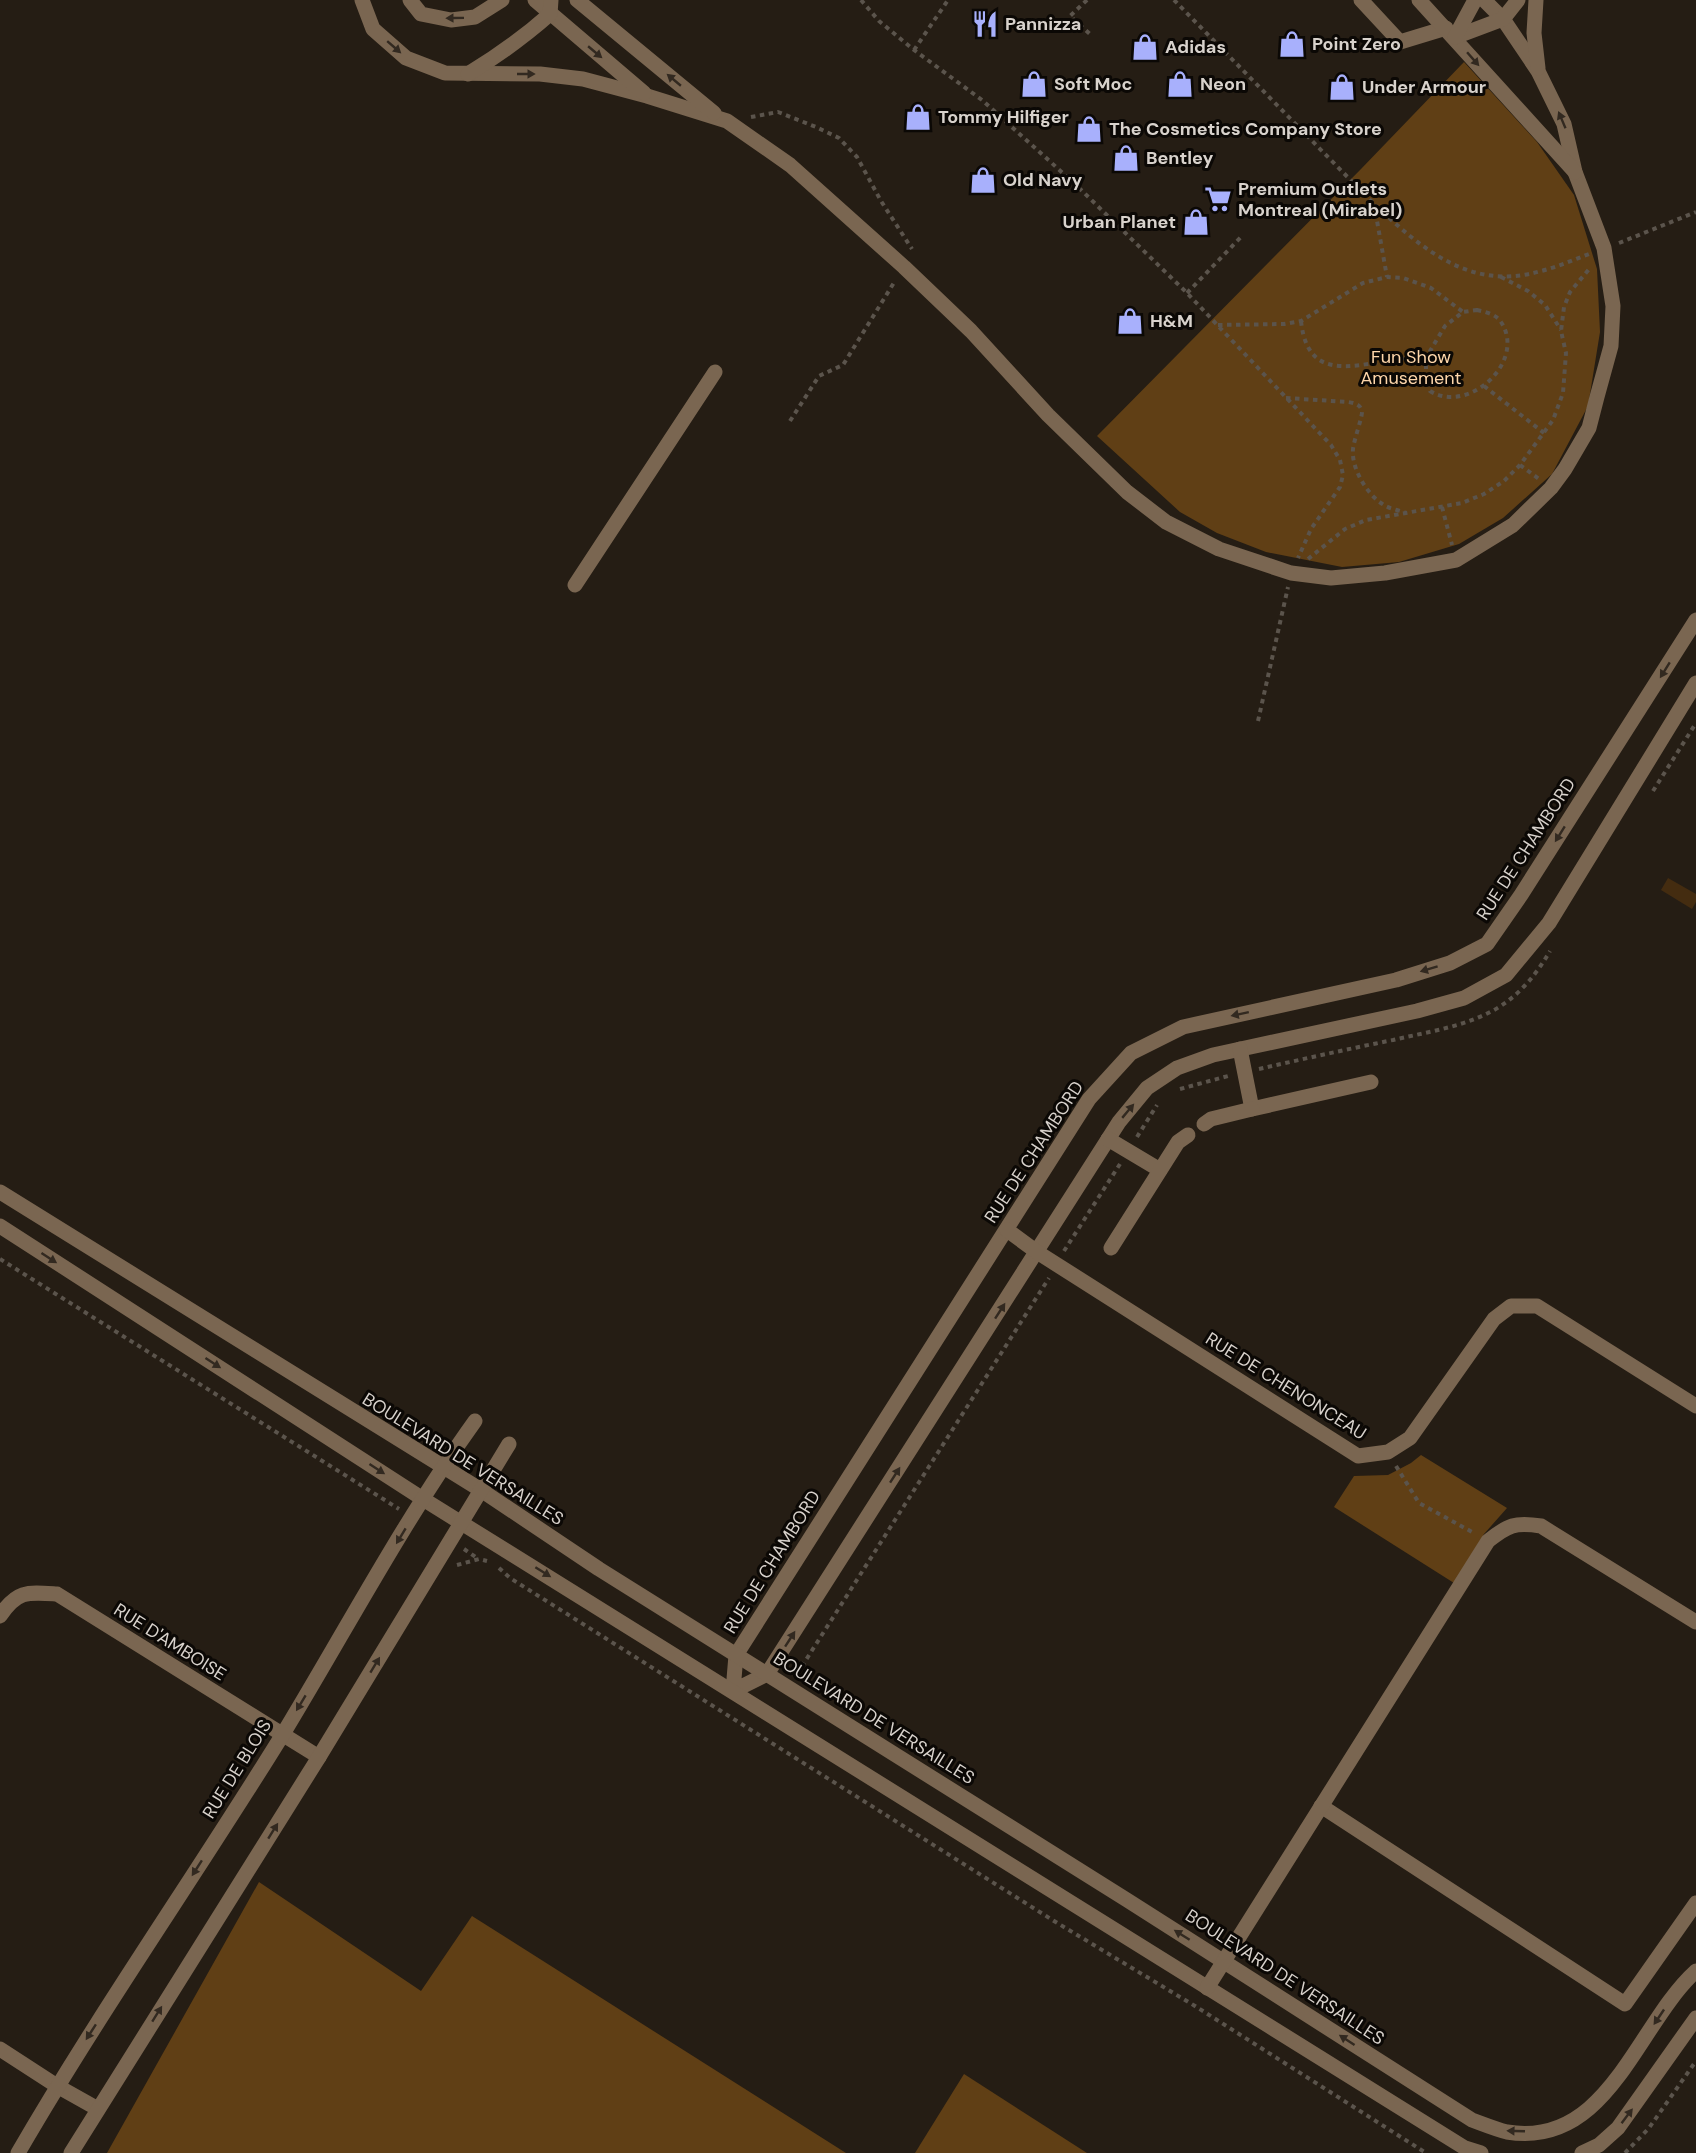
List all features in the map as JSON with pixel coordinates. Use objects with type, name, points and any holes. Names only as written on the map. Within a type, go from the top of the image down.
[{"type":"street","points":[[362,0],[374,29],[406,58],[445,73],[540,74],[583,79],[723,119]]},
{"type":"street","points":[[410,0],[422,14],[451,20],[476,17],[502,0]]},
{"type":"street","points":[[535,0],[550,7],[647,96]]},
{"type":"street","points":[[578,0],[723,119],[790,165],[904,267],[971,331],[1048,415],[1127,492],[1166,522],[1219,549],[1291,573],[1331,578],[1385,573],[1456,560],[1513,525],[1551,488],[1589,428],[1611,346],[1613,306],[1604,248],[1575,172],[1564,124],[1538,71],[1503,19],[1484,0]]},
{"type":"street","points":[[1361,0],[1400,42],[1450,33],[1503,19],[1518,0]]},
{"type":"street","points":[[1419,0],[1575,172]]},
{"type":"street","points":[[1450,33],[1475,0]]},
{"type":"street","points":[[1536,0],[1533,33],[1538,71]]},
{"type":"street","points":[[468,74],[510,48],[550,7]]},
{"type":"street","points":[[575,585],[715,372]]},
{"type":"street","name":"RUE DE CHAMBORD","points":[[733,1691],[736,1655],[1089,1099],[1131,1053],[1183,1027],[1396,980],[1450,963],[1487,944],[1534,875],[1696,620]]},
{"type":"street","points":[[733,1691],[767,1674],[1108,1138],[1147,1088],[1177,1068],[1213,1055],[1455,1001],[1506,975],[1549,923],[1696,683]]},
{"type":"street","points":[[1240,1049],[1252,1109]]},
{"type":"street","points":[[1204,1124],[1211,1119],[1371,1082]]},
{"type":"street","points":[[1111,1248],[1178,1142],[1188,1135]]},
{"type":"street","points":[[1108,1138],[1160,1170]]},
{"type":"street","name":"BOULEVARD DE VERSAILLES","points":[[0,1192],[481,1490],[599,1569],[1472,2120],[1508,2132],[1541,2132],[1566,2124],[1581,2116],[1607,2091],[1674,1996],[1696,1971]]},
{"type":"street","points":[[0,1226],[423,1499],[1465,2148],[1481,2153]]},
{"type":"street","name":"RUE DE CHENONCEAU","points":[[1007,1230],[1037,1252],[1358,1456],[1388,1452],[1410,1438],[1494,1319],[1511,1306],[1537,1306],[1696,1406]]},
{"type":"street","name":"RUE DE BLOIS","points":[[18,2153],[57,2086],[282,1736],[441,1467],[475,1421]]},
{"type":"street","points":[[71,2153],[319,1757],[509,1444]]},
{"type":"street","points":[[1207,1988],[1488,1540],[1505,1527],[1522,1523],[1541,1526],[1696,1622]]},
{"type":"street","name":"RUE D'AMBOISE","points":[[0,1616],[9,1601],[27,1592],[57,1594],[319,1757]]},
{"type":"street","points":[[1321,1806],[1625,2004],[1696,1903]]},
{"type":"street","points":[[1582,2153],[1599,2145],[1618,2128],[1696,2018]]},
{"type":"street","points":[[0,2049],[98,2109]]},
{"type":"path","points":[[861,0],[879,21],[982,100],[1076,185],[1187,293],[1332,445],[1340,460],[1343,475],[1340,487],[1311,529],[1291,573],[1258,721]]},
{"type":"path","points":[[914,50],[948,0]]},
{"type":"path","points":[[1087,0],[1070,16],[1091,35]]},
{"type":"path","points":[[1174,0],[1374,204],[1407,235],[1441,259],[1481,274],[1515,276],[1540,272],[1696,212]]},
{"type":"path","points":[[723,119],[778,112],[839,138],[857,157],[913,252],[843,365],[819,376],[790,421]]},
{"type":"path","points":[[1374,204],[1387,277]]},
{"type":"path","points":[[1187,293],[1242,236]]},
{"type":"path","points":[[1561,331],[1564,307],[1570,292],[1604,248]]},
{"type":"path","points":[[1291,573],[1345,529],[1366,520],[1462,503],[1484,494],[1504,481],[1527,458],[1553,420],[1563,393],[1566,353],[1561,331],[1545,305],[1528,291],[1497,275]]},
{"type":"path","points":[[1218,325],[1284,324],[1301,321],[1363,284],[1387,277],[1403,278],[1431,288],[1463,312]]},
{"type":"path","points":[[1477,310],[1491,314],[1501,321],[1506,338],[1506,356],[1495,375],[1484,386],[1466,395],[1450,398],[1438,396],[1430,391],[1426,378],[1426,358],[1445,326],[1463,312],[1477,310]]},
{"type":"path","points":[[1301,321],[1303,338],[1309,352],[1324,364],[1342,367],[1395,359],[1426,358]]},
{"type":"path","points":[[1484,386],[1544,433]]},
{"type":"path","points":[[1285,398],[1356,404],[1362,414],[1353,453],[1358,473],[1371,495],[1385,506],[1407,513]]},
{"type":"path","points":[[1442,507],[1456,560]]},
{"type":"path","points":[[0,1259],[389,1504]]},
{"type":"path","points":[[800,1670],[1049,1278]]},
{"type":"path","points":[[1388,1452],[1419,1503],[1488,1540]]},
{"type":"path","points":[[510,1578],[1426,2153]]},
{"type":"path","points":[[1625,2153],[1649,2128],[1696,2061]]},
{"type":"green space","name":"Fun Show Amusement","points":[[1464,62],[1537,142],[1574,195],[1597,269],[1600,332],[1588,406],[1552,474],[1503,518],[1459,544],[1399,562],[1342,567],[1266,552],[1217,533],[1180,512],[1097,436]]},
{"type":"green space","points":[[1421,1455],[1507,1508],[1484,1534],[1454,1583],[1334,1507],[1354,1476],[1388,1475]]},
{"type":"green space","points":[[259,1882],[421,1991],[472,1916],[846,2153],[107,2153]]},
{"type":"green space","points":[[964,2074],[1087,2153],[915,2153]]},
{"type":"shaded area","points":[[1668,878],[1696,894],[1696,902],[1692,909],[1661,890]]},
{"type":"place","name":"Pannizza","points":[[985,24]]},
{"type":"place","name":"Point Zero","points":[[1292,44]]},
{"type":"place","name":"Adidas","points":[[1145,47]]},
{"type":"place","name":"Soft Moc","points":[[1034,84]]},
{"type":"place","name":"Neon","points":[[1180,84]]},
{"type":"place","name":"Under Armour","points":[[1342,87]]},
{"type":"place","name":"Tommy Hilfiger","points":[[918,117]]},
{"type":"place","name":"The Cosmetics Company Store","points":[[1089,129]]},
{"type":"place","name":"Bentley","points":[[1126,158]]},
{"type":"place","name":"Old Navy","points":[[983,180]]},
{"type":"place","name":"Premium Outlets Montreal (Mirabel)","points":[[1218,199]]},
{"type":"place","name":"Urban Planet","points":[[1196,222]]},
{"type":"place","name":"H&M","points":[[1130,321]]}]
